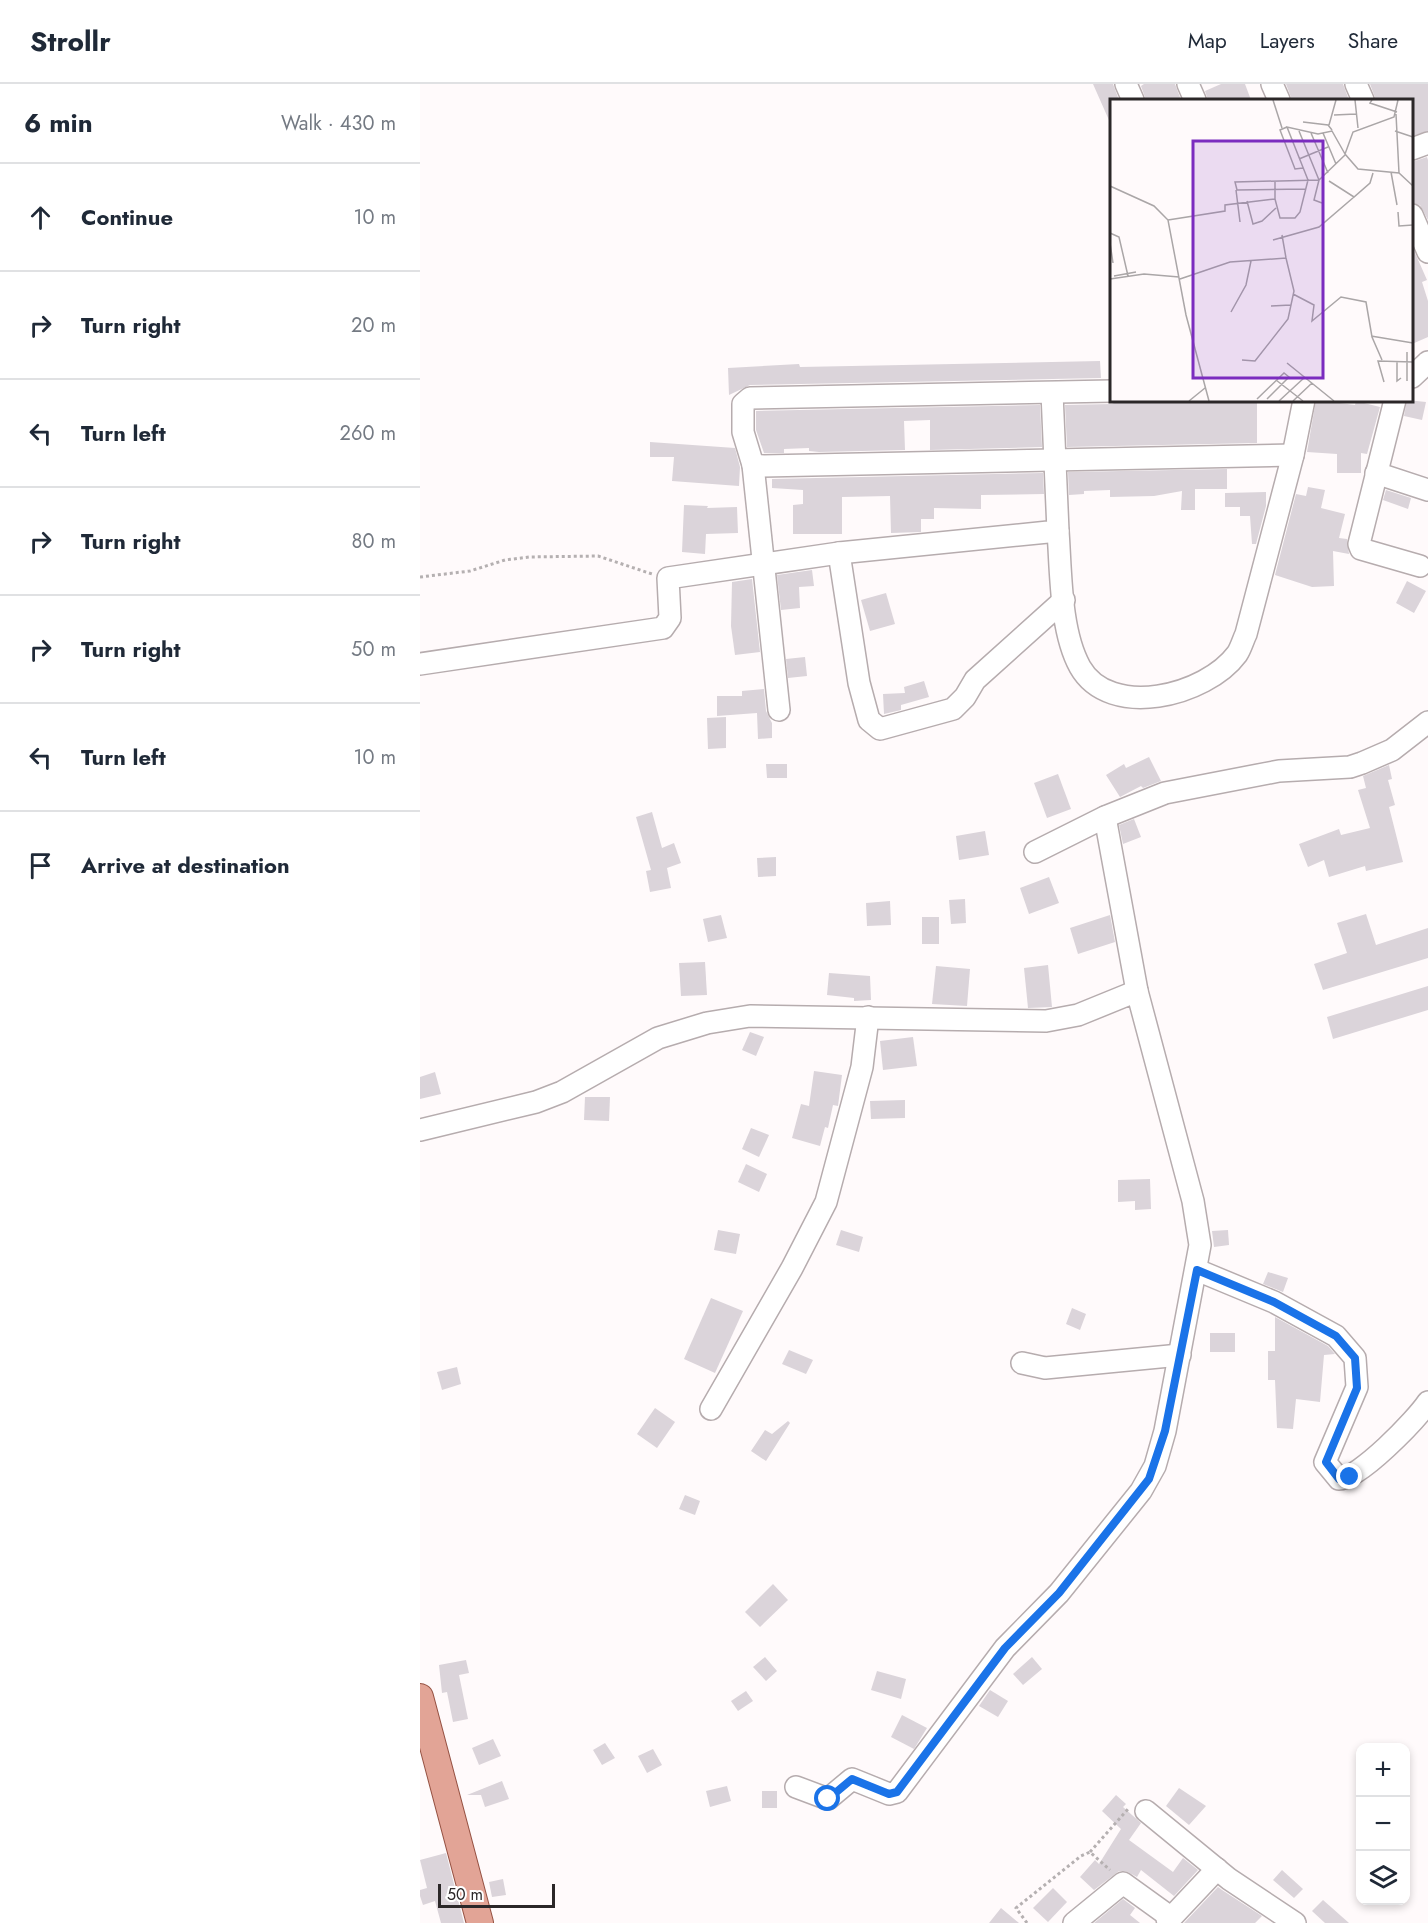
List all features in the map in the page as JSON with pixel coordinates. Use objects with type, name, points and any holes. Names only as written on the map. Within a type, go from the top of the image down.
[{"type":"main road","points":[[420,1698],[480,1923]]},
{"type":"street","points":[[1126,84],[1133,99]]},
{"type":"street","points":[[1188,84],[1195,99]]},
{"type":"street","points":[[1272,84],[1279,99]]},
{"type":"street","points":[[1356,84],[1363,99]]},
{"type":"street","points":[[1413,149],[1428,143]]},
{"type":"street","points":[[1413,217],[1428,252]]},
{"type":"street","points":[[1413,376],[1428,362]]},
{"type":"street","points":[[779,710],[753,465],[743,432],[743,404],[750,398],[1110,391]]},
{"type":"street","points":[[1052,393],[1058,531],[1064,600],[1072,645],[1079,664],[1096,685],[1118,696],[1151,697],[1180,691],[1206,680],[1237,654],[1246,634],[1293,455],[1304,402]]},
{"type":"street","points":[[1394,402],[1361,534],[1361,549],[1420,566]]},
{"type":"street","points":[[753,465],[784,467],[1293,455]]},
{"type":"street","points":[[1376,472],[1428,490]]},
{"type":"street","points":[[420,664],[663,628],[670,618],[668,578],[839,553],[1058,531]]},
{"type":"street","points":[[839,553],[859,683],[869,720],[879,729],[953,709],[965,698],[975,680],[1064,600]]},
{"type":"street","points":[[1035,852],[1105,817],[1165,793],[1231,778],[1279,771],[1350,767],[1392,750],[1428,722]]},
{"type":"street","points":[[796,1787],[824,1799],[831,1798],[852,1779],[889,1794],[897,1792],[1005,1648],[1059,1593],[1141,1491],[1155,1466],[1165,1431],[1200,1245],[1193,1201],[1137,991],[1105,817]]},
{"type":"street","points":[[420,1130],[536,1102],[562,1092],[658,1038],[707,1023],[750,1016],[1047,1021],[1078,1015],[1137,991]]},
{"type":"street","points":[[711,1409],[792,1268],[826,1202],[862,1067],[868,1017]]},
{"type":"street","points":[[1197,1270],[1274,1302],[1336,1336],[1355,1358],[1357,1388],[1326,1462],[1339,1479],[1350,1477],[1391,1444],[1428,1402]]},
{"type":"street","points":[[1022,1363],[1045,1368],[1180,1355]]},
{"type":"street","points":[[1146,1811],[1217,1869],[1286,1920]]},
{"type":"street","points":[[1168,1922],[1217,1869]]},
{"type":"street","points":[[1074,1923],[1124,1883],[1166,1914],[1168,1922]]},
{"type":"path","points":[[420,577],[470,571],[505,560],[598,556],[668,578]]},
{"type":"path","points":[[1027,1923],[1016,1908],[1060,1871],[1090,1852],[1128,1808],[1146,1811]]},
{"type":"path","points":[[1090,1852],[1124,1883]]},
{"type":"building","points":[[1093,84],[1113,84],[1119,99],[1110,99],[1110,122]]},
{"type":"building","points":[[1144,84],[1175,84],[1181,99],[1146,99],[1141,86]]},
{"type":"building","points":[[1221,84],[1245,84],[1251,99],[1208,99],[1205,91]]},
{"type":"building","points":[[1286,84],[1343,84],[1349,99],[1292,99]]},
{"type":"building","points":[[1370,84],[1428,84],[1428,131],[1413,136],[1413,99],[1376,99]]},
{"type":"building","points":[[1427,157],[1428,160],[1428,220],[1420,205],[1413,203],[1413,162]]},
{"type":"building","points":[[1413,248],[1427,280],[1422,282],[1428,301],[1428,337],[1413,344]]},
{"type":"building","points":[[1100,361],[1101,378],[750,385],[729,395],[728,368],[799,364],[800,367]]},
{"type":"building","points":[[1116,402],[1257,402],[1257,443],[1067,447],[1065,405]]},
{"type":"building","points":[[1316,402],[1355,405],[1356,402],[1360,402],[1380,407],[1367,454],[1361,453],[1361,473],[1337,473],[1337,454],[1307,452]]},
{"type":"building","points":[[1407,402],[1426,402],[1422,420],[1404,416]]},
{"type":"building","points":[[1040,405],[1042,447],[930,450],[930,420],[904,421],[905,450],[819,452],[809,451],[809,448],[784,449],[784,453],[764,453],[756,430],[756,411]]},
{"type":"building","points":[[650,442],[735,448],[740,467],[739,486],[672,481],[674,457],[650,457]]},
{"type":"building","points":[[1227,469],[1227,489],[1195,489],[1195,510],[1181,510],[1182,491],[1154,496],[1110,497],[1110,490],[1084,491],[1084,494],[1069,495],[1068,472]]},
{"type":"building","points":[[1043,473],[1044,494],[981,495],[981,509],[934,508],[934,519],[921,519],[921,532],[891,533],[890,496],[842,497],[842,534],[793,534],[793,505],[803,504],[803,490],[772,488],[772,479]]},
{"type":"building","points":[[1308,487],[1325,490],[1321,508],[1345,514],[1339,538],[1347,539],[1349,554],[1333,551],[1334,586],[1312,587],[1275,575],[1296,494],[1306,496]]},
{"type":"building","points":[[1386,490],[1411,498],[1408,509],[1383,500]]},
{"type":"building","points":[[1266,492],[1266,506],[1256,544],[1252,544],[1250,516],[1240,516],[1240,507],[1225,507],[1225,493]]},
{"type":"building","points":[[684,505],[708,506],[707,508],[737,507],[738,533],[706,534],[705,554],[682,552]]},
{"type":"building","points":[[812,570],[814,586],[799,587],[800,608],[781,610],[777,575]]},
{"type":"building","points":[[752,579],[760,652],[735,655],[731,626],[732,582]]},
{"type":"building","points":[[1407,581],[1426,591],[1414,613],[1396,603]]},
{"type":"building","points":[[886,593],[895,624],[870,631],[861,600]]},
{"type":"building","points":[[805,657],[807,676],[788,678],[786,659]]},
{"type":"building","points":[[924,681],[929,697],[901,705],[901,710],[884,714],[883,694],[905,693],[904,687]]},
{"type":"building","points":[[764,689],[766,711],[772,723],[772,738],[758,739],[757,713],[717,716],[717,696],[742,696],[742,691]]},
{"type":"building","points":[[726,717],[726,748],[708,749],[707,718]]},
{"type":"building","points":[[1149,757],[1161,781],[1143,788],[1141,786],[1120,797],[1106,775],[1124,764],[1126,768]]},
{"type":"building","points":[[766,764],[787,764],[787,778],[767,778]]},
{"type":"building","points":[[1389,765],[1392,779],[1388,780],[1395,805],[1389,807],[1403,862],[1366,871],[1365,866],[1329,877],[1324,860],[1308,867],[1299,844],[1339,829],[1341,835],[1370,828],[1358,790],[1366,788],[1363,776]]},
{"type":"building","points":[[1058,774],[1071,809],[1047,818],[1034,783]]},
{"type":"building","points":[[652,812],[662,848],[674,843],[681,863],[667,868],[671,888],[650,892],[646,871],[651,870],[636,817]]},
{"type":"building","points":[[1134,819],[1141,837],[1123,844],[1119,825]]},
{"type":"building","points":[[985,831],[989,855],[959,860],[956,836]]},
{"type":"building","points":[[776,857],[776,876],[758,877],[757,858]]},
{"type":"building","points":[[1049,877],[1059,903],[1029,914],[1020,888]]},
{"type":"building","points":[[965,899],[966,923],[951,924],[949,900]]},
{"type":"building","points":[[890,901],[891,925],[867,926],[866,903]]},
{"type":"building","points":[[1366,914],[1376,945],[1428,928],[1428,958],[1323,990],[1314,964],[1347,953],[1337,923]]},
{"type":"building","points":[[721,915],[727,938],[708,942],[703,919]]},
{"type":"building","points":[[1110,915],[1115,942],[1078,954],[1070,928]]},
{"type":"building","points":[[922,917],[939,917],[939,944],[922,944]]},
{"type":"building","points":[[705,962],[707,995],[681,996],[679,963]]},
{"type":"building","points":[[1048,965],[1052,1007],[1028,1008],[1024,968]]},
{"type":"building","points":[[936,966],[970,969],[967,1006],[932,1004]]},
{"type":"building","points":[[829,973],[870,976],[871,1000],[854,1001],[854,998],[827,995]]},
{"type":"building","points":[[1428,986],[1428,1010],[1333,1039],[1327,1017]]},
{"type":"building","points":[[750,1032],[764,1037],[756,1056],[742,1050]]},
{"type":"building","points":[[913,1037],[917,1066],[883,1070],[880,1041]]},
{"type":"building","points":[[814,1071],[842,1075],[838,1106],[833,1105],[828,1128],[825,1127],[820,1146],[792,1138],[801,1104],[809,1106]]},
{"type":"building","points":[[435,1072],[441,1094],[420,1099],[420,1077]]},
{"type":"building","points":[[585,1097],[610,1097],[609,1121],[584,1120]]},
{"type":"building","points":[[905,1100],[905,1118],[871,1119],[870,1101]]},
{"type":"building","points":[[751,1128],[769,1135],[759,1157],[742,1149]]},
{"type":"building","points":[[746,1164],[767,1174],[759,1192],[738,1182]]},
{"type":"building","points":[[1150,1179],[1151,1209],[1135,1210],[1135,1201],[1118,1202],[1118,1180]]},
{"type":"building","points":[[718,1230],[740,1234],[736,1254],[714,1250]]},
{"type":"building","points":[[841,1230],[863,1237],[859,1252],[836,1245]]},
{"type":"building","points":[[1228,1230],[1229,1245],[1214,1247],[1212,1231]]},
{"type":"building","points":[[1268,1272],[1288,1278],[1283,1292],[1263,1284]]},
{"type":"building","points":[[711,1298],[743,1311],[715,1373],[684,1359]]},
{"type":"building","points":[[1072,1308],[1086,1314],[1080,1330],[1066,1324]]},
{"type":"building","points":[[1275,1317],[1328,1346],[1335,1354],[1324,1355],[1320,1402],[1296,1399],[1293,1429],[1277,1428],[1275,1380],[1268,1380],[1268,1351],[1275,1351]]},
{"type":"building","points":[[1210,1333],[1235,1333],[1235,1352],[1210,1352]]},
{"type":"building","points":[[789,1350],[813,1360],[806,1374],[782,1364]]},
{"type":"building","points":[[457,1367],[461,1384],[442,1390],[437,1372]]},
{"type":"building","points":[[655,1408],[675,1422],[657,1448],[637,1434]]},
{"type":"building","points":[[788,1421],[790,1423],[766,1461],[751,1451],[765,1430],[772,1434]]},
{"type":"building","points":[[685,1495],[700,1501],[695,1515],[679,1509]]},
{"type":"building","points":[[773,1584],[788,1600],[760,1627],[745,1612]]},
{"type":"building","points":[[765,1657],[777,1671],[766,1681],[753,1667]]},
{"type":"building","points":[[1032,1657],[1042,1669],[1023,1685],[1013,1674]]},
{"type":"building","points":[[466,1660],[469,1673],[459,1675],[468,1719],[453,1722],[447,1692],[442,1693],[439,1665]]},
{"type":"building","points":[[877,1671],[906,1679],[901,1699],[871,1690]]},
{"type":"building","points":[[990,1690],[1008,1701],[998,1717],[979,1706]]},
{"type":"building","points":[[746,1691],[753,1701],[738,1711],[731,1701]]},
{"type":"building","points":[[902,1715],[927,1728],[914,1749],[891,1737]]},
{"type":"building","points":[[493,1739],[501,1756],[479,1765],[472,1748]]},
{"type":"building","points":[[605,1743],[615,1758],[602,1765],[593,1750]]},
{"type":"building","points":[[653,1749],[662,1765],[647,1773],[638,1756]]},
{"type":"building","points":[[502,1781],[509,1799],[485,1807],[481,1795],[467,1795]]},
{"type":"building","points":[[727,1786],[731,1801],[710,1807],[706,1791]]},
{"type":"building","points":[[1179,1788],[1206,1806],[1189,1825],[1166,1806]]},
{"type":"building","points":[[762,1791],[777,1791],[777,1808],[762,1808]]},
{"type":"building","points":[[1116,1795],[1126,1804],[1123,1807],[1141,1823],[1129,1840],[1173,1872],[1183,1858],[1198,1870],[1174,1896],[1141,1870],[1137,1877],[1126,1871],[1119,1871],[1094,1890],[1080,1877],[1095,1860],[1099,1864],[1121,1829],[1102,1811]]},
{"type":"building","points":[[446,1853],[464,1923],[441,1923],[435,1901],[423,1905],[420,1896],[420,1890],[427,1888],[420,1860]]},
{"type":"building","points":[[1282,1870],[1303,1889],[1294,1898],[1273,1880]]},
{"type":"building","points":[[503,1879],[506,1895],[492,1897],[489,1882]]},
{"type":"building","points":[[1218,1887],[1262,1916],[1255,1923],[1184,1923]]},
{"type":"building","points":[[1053,1888],[1067,1902],[1048,1922],[1033,1908]]},
{"type":"building","points":[[1123,1899],[1135,1908],[1130,1915],[1140,1923],[1094,1923]]},
{"type":"building","points":[[1323,1900],[1349,1923],[1325,1923],[1312,1911]]},
{"type":"building","points":[[1001,1908],[1019,1923],[989,1923]]},
{"type":"route","points":[[828,1799],[852,1779],[889,1794],[897,1792],[1005,1648],[1059,1593],[1141,1491],[1155,1466],[1165,1431],[1197,1270],[1274,1302],[1336,1336],[1355,1358],[1358,1375],[1357,1388],[1326,1456],[1328,1468],[1339,1479],[1350,1477]]}]
